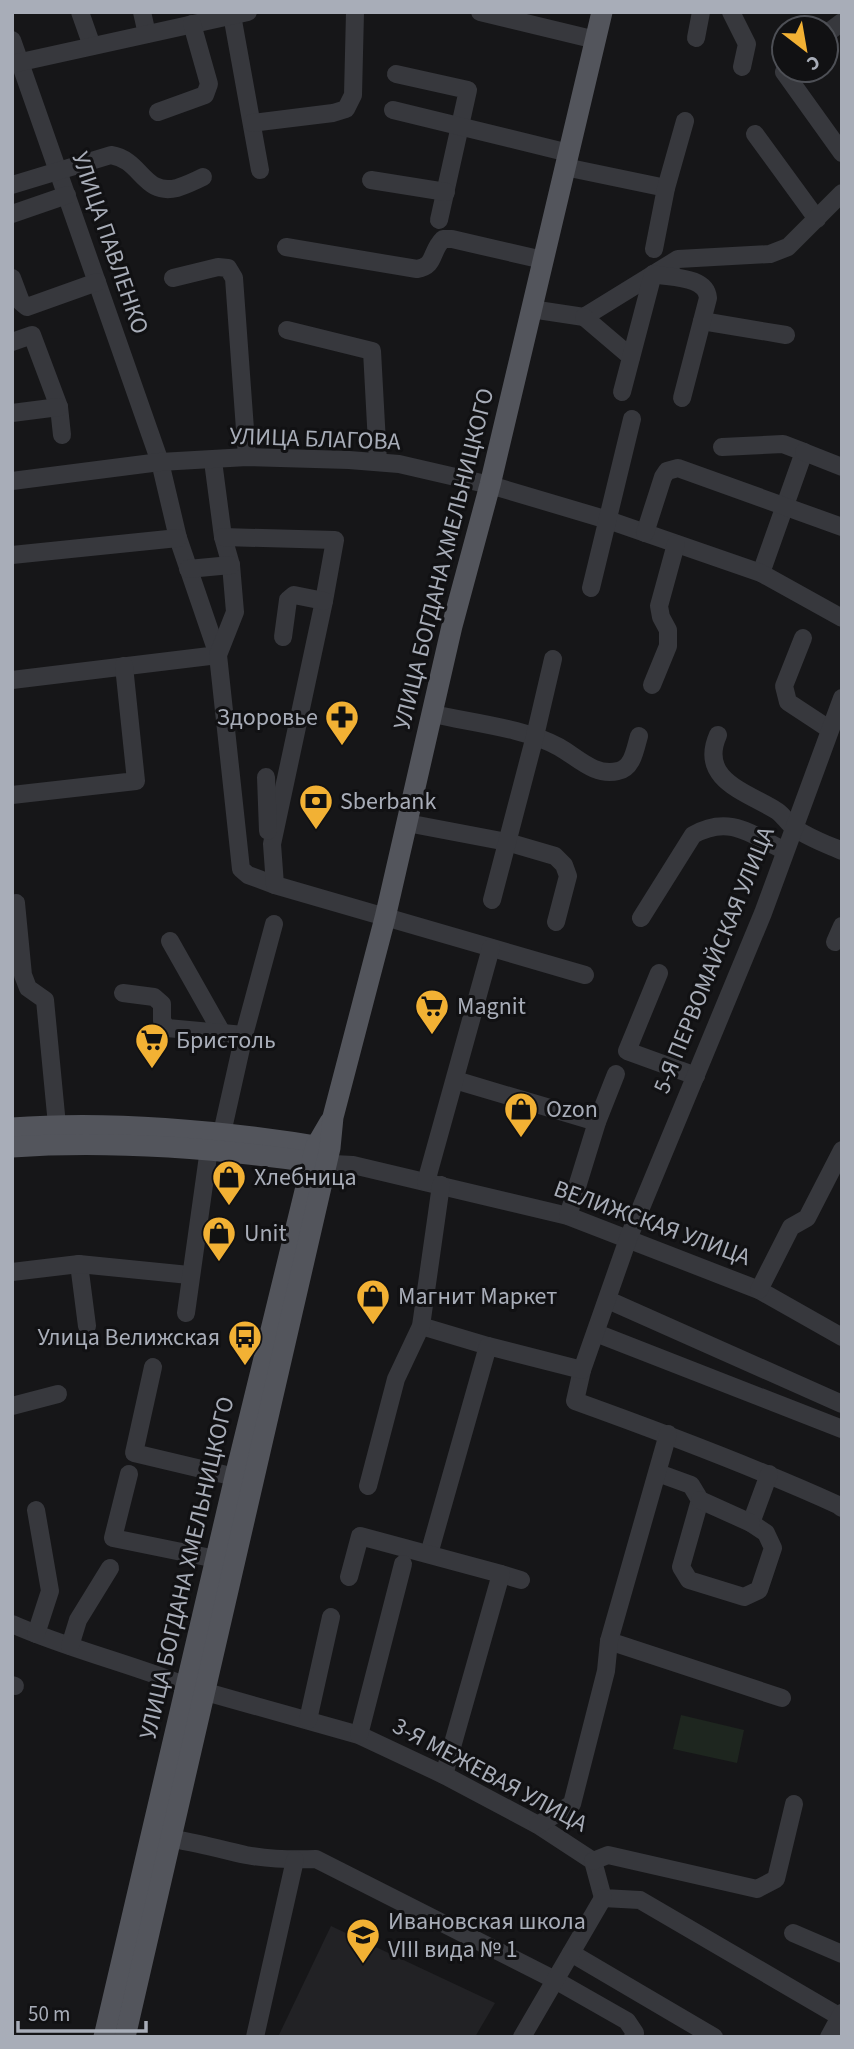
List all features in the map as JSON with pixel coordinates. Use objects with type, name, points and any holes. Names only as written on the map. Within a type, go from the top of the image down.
[{"type":"main road","name":"УЛИЦА БОГДАНА ХМЕЛЬНИЦКОГО","points":[[125,2037],[171,1839],[216,1559],[235,1476],[386,918],[452,626],[490,485],[603,12]]},
{"type":"main road","name":"ВЕЛИЖСКАЯ УЛИЦА","points":[[12,1128],[57,1125],[215,1141]]},
{"type":"main road","name":"ВЕЛИЖСКАЯ УЛИЦА","points":[[12,1147],[60,1143],[279,1139],[321,1155]]},
{"type":"main road","name":"УЛИЦА БОГДАНА ХМЕЛЬНИЦКОГО","points":[[104,2037],[196,1689],[321,1155]]},
{"type":"street","points":[[80,12],[92,46]]},
{"type":"street","points":[[142,12],[147,34]]},
{"type":"street","points":[[252,123],[346,109],[354,95],[355,12]]},
{"type":"street","points":[[480,12],[596,40]]},
{"type":"street","points":[[696,38],[701,12]]},
{"type":"street","points":[[731,12],[747,44],[742,67]]},
{"type":"street","points":[[16,63],[240,13],[260,170]]},
{"type":"street","points":[[158,112],[205,94],[209,84],[192,24]]},
{"type":"street","name":"УЛИЦА ПАВЛЕНКО","points":[[12,40],[16,63],[58,170],[160,462],[178,538],[218,655]]},
{"type":"street","points":[[396,74],[468,90],[462,127],[439,220]]},
{"type":"street","points":[[793,84],[842,153]]},
{"type":"street","points":[[393,110],[462,127],[666,188]]},
{"type":"street","points":[[654,249],[666,188],[685,121]]},
{"type":"street","points":[[755,134],[817,219]]},
{"type":"street","points":[[12,185],[111,155],[125,157],[147,182],[161,188],[176,188],[203,177]]},
{"type":"street","points":[[371,180],[446,192]]},
{"type":"street","points":[[584,317],[678,259],[770,254],[789,247],[842,193]]},
{"type":"street","points":[[12,214],[67,195]]},
{"type":"street","points":[[286,247],[417,269],[427,267],[431,263],[435,247],[443,239],[452,239],[543,260]]},
{"type":"street","points":[[173,278],[218,267],[228,268],[234,278],[247,457]]},
{"type":"street","points":[[653,275],[701,283],[708,290],[682,398]]},
{"type":"street","points":[[622,392],[653,275]]},
{"type":"street","points":[[12,278],[20,302],[27,307],[97,282]]},
{"type":"street","points":[[531,309],[584,317],[632,357]]},
{"type":"street","points":[[702,321],[786,335]]},
{"type":"street","points":[[287,330],[372,351],[379,462]]},
{"type":"street","points":[[12,342],[32,335],[59,407],[62,436]]},
{"type":"street","points":[[12,413],[59,407]]},
{"type":"street","points":[[591,589],[632,419]]},
{"type":"street","points":[[722,447],[783,444],[842,467]]},
{"type":"street","points":[[761,573],[804,452]]},
{"type":"street","name":"УЛИЦА БЛАГОВА","points":[[12,481],[160,462],[247,457],[399,464],[490,485],[607,520],[761,573],[842,618]]},
{"type":"street","points":[[213,460],[223,537],[231,565],[235,612],[218,655],[241,869],[248,875],[275,885],[585,975]]},
{"type":"street","points":[[645,533],[663,477],[667,471],[678,468],[842,527]]},
{"type":"street","points":[[223,537],[335,540],[272,844],[275,885]]},
{"type":"street","points":[[12,555],[178,538]]},
{"type":"street","points":[[652,685],[668,646],[667,631],[659,606],[676,544]]},
{"type":"street","points":[[188,569],[231,565]]},
{"type":"street","points":[[283,637],[288,600],[294,595],[324,600]]},
{"type":"street","points":[[803,638],[784,686],[788,702],[829,729]]},
{"type":"street","points":[[12,680],[218,655]]},
{"type":"street","points":[[492,900],[553,659]]},
{"type":"street","points":[[12,795],[136,781],[124,666]]},
{"type":"street","name":"5-Я ПЕРВОМАЙСКАЯ УЛИЦА","points":[[668,1434],[575,1401],[582,1370],[628,1239],[763,913],[842,698]]},
{"type":"street","points":[[433,714],[535,736],[593,768],[607,772],[620,771],[630,764],[639,736]]},
{"type":"street","points":[[719,735],[712,748],[713,760],[729,785],[779,812],[794,827],[842,852]]},
{"type":"street","points":[[265,777],[268,834],[272,844]]},
{"type":"street","points":[[407,823],[507,842],[555,856],[564,865],[568,876],[556,922]]},
{"type":"street","points":[[641,918],[693,835],[706,828],[733,825],[785,851]]},
{"type":"street","points":[[12,904],[16,903],[18,975],[45,1000],[57,1125]]},
{"type":"street","points":[[186,1313],[189,1275],[215,1141],[274,924]]},
{"type":"street","points":[[170,942],[222,1033]]},
{"type":"street","points":[[368,1486],[396,1379],[422,1326],[433,1183],[455,1080],[491,948]]},
{"type":"street","points":[[659,973],[627,1051],[696,1076]]},
{"type":"street","points":[[124,993],[154,997],[162,1004],[162,1021],[167,1028],[244,1035]]},
{"type":"street","points":[[568,1216],[597,1122],[616,1074]]},
{"type":"street","points":[[455,1080],[597,1122]]},
{"type":"street","points":[[759,1290],[791,1227],[807,1217],[842,1150]]},
{"type":"street","name":"ВЕЛИЖСКАЯ УЛИЦА","points":[[321,1155],[568,1216],[759,1290],[842,1337]]},
{"type":"street","points":[[12,1272],[79,1264],[189,1275]]},
{"type":"street","points":[[79,1264],[88,1326]]},
{"type":"street","points":[[608,1300],[842,1404]]},
{"type":"street","points":[[422,1326],[582,1370]]},
{"type":"street","points":[[596,1333],[842,1429]]},
{"type":"street","points":[[695,1371],[707,1344]]},
{"type":"street","points":[[429,1554],[488,1346]]},
{"type":"street","points":[[153,1367],[134,1453],[235,1476]]},
{"type":"street","points":[[799,1412],[809,1389]]},
{"type":"street","points":[[12,1406],[58,1394]]},
{"type":"street","points":[[538,1825],[572,1804],[606,1671],[609,1641],[668,1434],[769,1474],[842,1508]]},
{"type":"street","points":[[658,1473],[691,1485],[700,1500],[751,1523],[766,1533],[773,1548],[759,1590],[744,1597],[689,1580],[681,1567],[700,1500]]},
{"type":"street","points":[[129,1474],[113,1538],[216,1559]]},
{"type":"street","points":[[751,1523],[769,1474]]},
{"type":"street","points":[[36,1510],[50,1591],[36,1634]]},
{"type":"street","points":[[349,1577],[359,1536],[521,1580]]},
{"type":"street","points":[[359,1735],[403,1564]]},
{"type":"street","points":[[70,1646],[78,1620],[110,1568]]},
{"type":"street","points":[[444,1775],[501,1574]]},
{"type":"street","points":[[308,1720],[331,1617]]},
{"type":"street","name":"3-Я МЕЖЕВАЯ УЛИЦА","points":[[12,1624],[196,1689],[359,1735],[444,1775],[538,1825],[593,1861],[603,1898]]},
{"type":"street","points":[[609,1641],[782,1698]]},
{"type":"street","points":[[593,1861],[607,1855],[757,1889],[776,1879],[794,1804]]},
{"type":"street","points":[[171,1839],[196,1842],[247,1855],[295,1860],[316,1859],[555,1980],[627,2021],[635,2033],[633,2037]]},
{"type":"street","points":[[255,2037],[295,1860]]},
{"type":"street","points":[[522,2037],[603,1898],[640,1900],[841,2016],[830,2037]]},
{"type":"street","points":[[793,1933],[842,1954]]},
{"type":"street","points":[[571,1953],[714,2037]]},
{"type":"shaded area","points":[[681,1715],[744,1730],[737,1763],[673,1749]]},
{"type":"shaded area","name":"Ивановская школа VIII вида № 1","points":[[331,1926],[495,2003],[475,2037],[278,2037]]},
{"type":"place","name":"Здоровье","points":[[342,747]]},
{"type":"place","name":"Sberbank","points":[[316,831]]},
{"type":"place","name":"Magnit","points":[[432,1036]]},
{"type":"place","name":"Бристоль","points":[[152,1070]]},
{"type":"place","name":"Ozon","points":[[521,1139]]},
{"type":"place","name":"Хлебница","points":[[229,1207]]},
{"type":"place","name":"Unit","points":[[219,1263]]},
{"type":"place","name":"Магнит Маркет","points":[[373,1326]]},
{"type":"place","name":"Улица Велижская","points":[[245,1367]]},
{"type":"place","name":"Ивановская школа VIII вида № 1","points":[[363,1965]]}]
